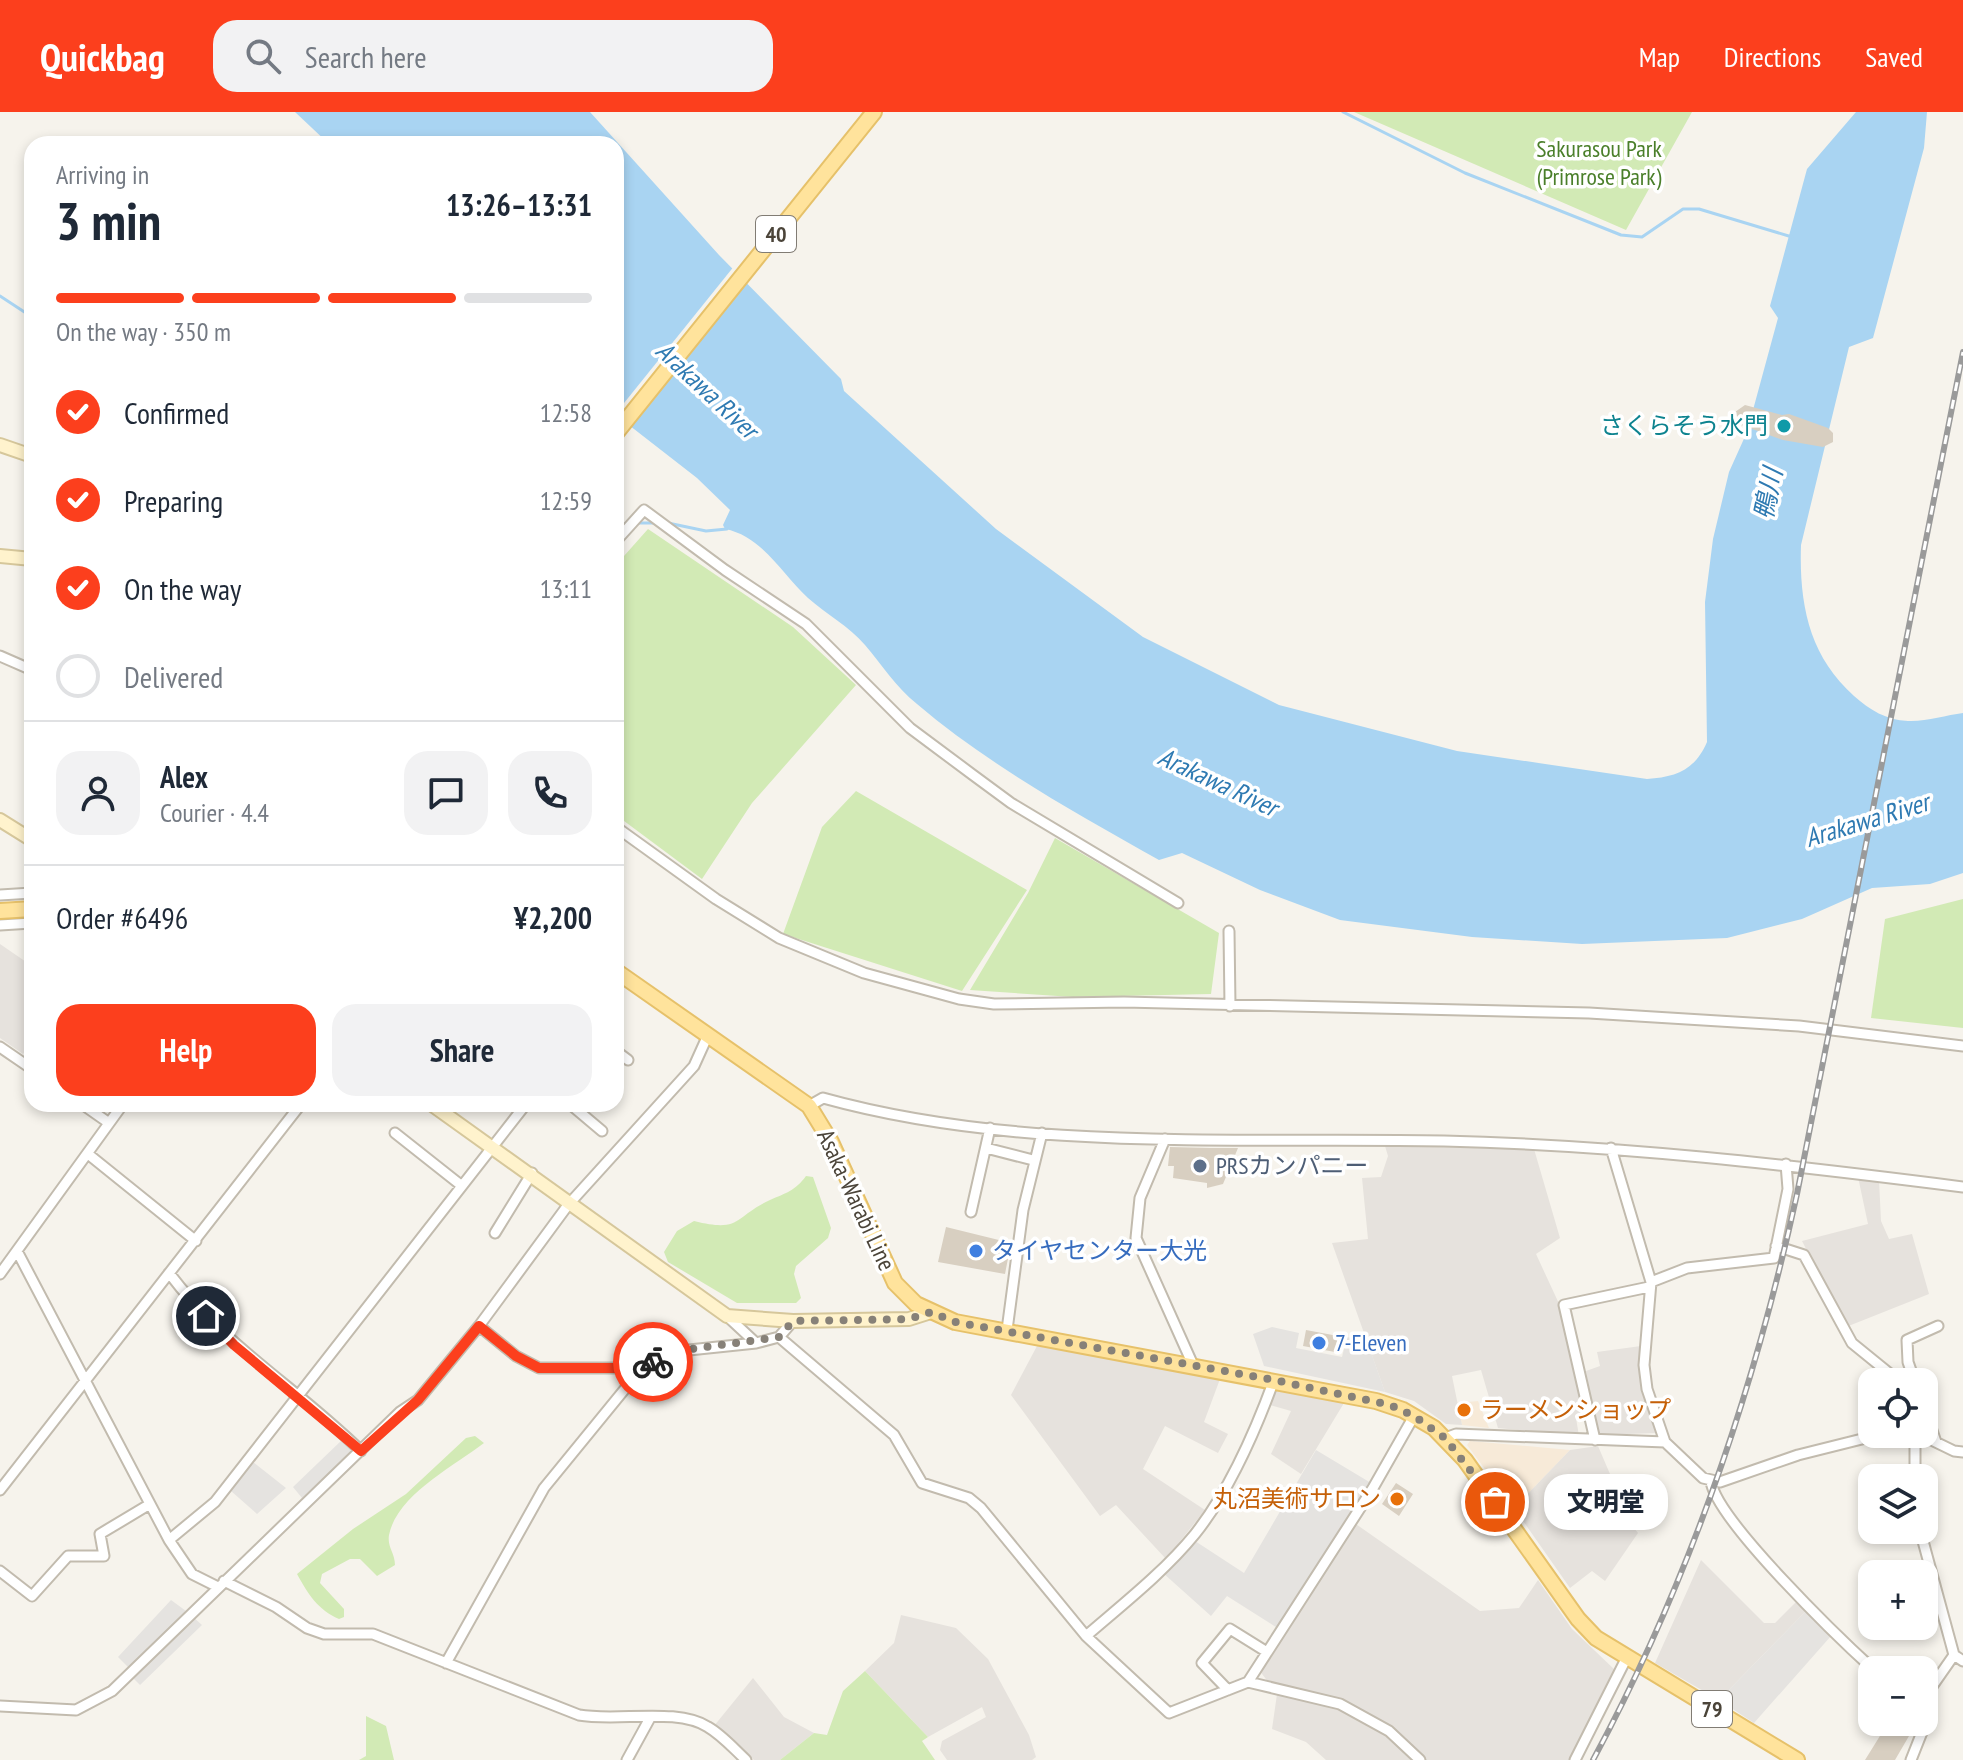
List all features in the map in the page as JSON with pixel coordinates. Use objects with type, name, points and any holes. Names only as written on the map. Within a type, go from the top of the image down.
[{"type":"main road","name":"40","points":[[624,423],[874,112]]},
{"type":"main road","points":[[0,911],[24,910]]},
{"type":"main road","name":"Asaka-Warabi Line","points":[[624,977],[809,1106],[831,1142],[890,1275],[907,1296],[931,1312],[955,1322],[1274,1380],[1376,1401],[1414,1416],[1445,1438],[1578,1619],[1596,1638],[1797,1760]]},
{"type":"street","points":[[0,445],[24,453]]},
{"type":"street","points":[[624,532],[644,510],[725,570],[806,624],[910,728],[986,784],[1178,903]]},
{"type":"street","points":[[0,556],[24,558]]},
{"type":"street","points":[[0,656],[24,666]]},
{"type":"street","points":[[0,820],[24,835]]},
{"type":"street","points":[[624,833],[716,899],[779,938],[894,982],[959,999],[994,1004],[1589,1013],[1799,1026],[1963,1046]]},
{"type":"street","points":[[0,895],[24,894]]},
{"type":"street","points":[[0,925],[24,924]]},
{"type":"street","points":[[1229,931],[1230,1006]]},
{"type":"street","points":[[0,1706],[76,1710],[95,1703],[112,1691],[221,1584],[418,1400],[479,1326],[568,1205],[694,1066],[708,1035]]},
{"type":"street","points":[[0,1047],[24,1064]]},
{"type":"street","points":[[624,1057],[628,1060]]},
{"type":"street","points":[[809,1106],[823,1098],[944,1123],[1042,1133],[1165,1139],[1443,1141],[1611,1148],[1786,1164],[1963,1187]]},
{"type":"street","points":[[93,1112],[109,1123]]},
{"type":"street","points":[[0,1274],[117,1112]]},
{"type":"street","points":[[0,1490],[295,1112]]},
{"type":"street","points":[[443,1112],[532,1173],[568,1205],[727,1316],[756,1343]]},
{"type":"street","points":[[169,1540],[215,1502],[520,1112]]},
{"type":"street","points":[[579,1112],[602,1131]]},
{"type":"street","points":[[971,1212],[990,1128]]},
{"type":"street","points":[[395,1133],[462,1186]]},
{"type":"street","points":[[1007,1330],[1033,1160],[1042,1133]]},
{"type":"street","points":[[1165,1139],[1140,1198],[1136,1238],[1193,1365]]},
{"type":"street","points":[[986,1148],[1033,1160]]},
{"type":"street","points":[[1611,1148],[1650,1285],[1644,1365],[1647,1389],[1665,1442],[1711,1481],[1720,1482],[1798,1455],[1858,1440]]},
{"type":"street","points":[[88,1154],[196,1241]]},
{"type":"street","points":[[1595,1440],[1564,1305],[1650,1285],[1687,1268],[1774,1258],[1788,1189],[1786,1164]]},
{"type":"street","points":[[495,1233],[532,1173]]},
{"type":"street","points":[[1776,1246],[1804,1255],[1852,1343],[1883,1368]]},
{"type":"street","points":[[17,1251],[169,1540],[192,1574],[276,1607],[307,1628],[324,1634],[373,1634],[579,1715],[605,1720],[685,1717],[708,1727],[746,1760]]},
{"type":"street","points":[[169,1273],[188,1298],[234,1345],[361,1451]]},
{"type":"street","points":[[727,1316],[793,1321],[909,1319],[931,1312]]},
{"type":"street","points":[[446,1663],[544,1488],[642,1368],[670,1352],[756,1343],[779,1337],[793,1321]]},
{"type":"street","points":[[479,1326],[516,1356],[539,1368],[642,1368]]},
{"type":"street","points":[[1910,1368],[1907,1340],[1938,1326]]},
{"type":"street","points":[[779,1337],[894,1435],[922,1483],[929,1489],[969,1498],[981,1508],[1086,1636],[1169,1713],[1248,1682],[1340,1704],[1389,1731],[1420,1760]]},
{"type":"street","points":[[1086,1636],[1152,1578],[1196,1533],[1257,1426],[1274,1380]]},
{"type":"street","points":[[1248,1682],[1373,1488],[1414,1416]]},
{"type":"street","points":[[1445,1438],[1456,1434],[1665,1442]]},
{"type":"street","points":[[1938,1443],[1963,1452]]},
{"type":"street","points":[[1711,1481],[1711,1486],[1745,1536],[1826,1627],[1858,1656]]},
{"type":"street","points":[[0,1571],[32,1596],[68,1556],[104,1556],[100,1534],[150,1504]]},
{"type":"street","points":[[1924,1544],[1954,1655],[1963,1661]]},
{"type":"street","points":[[1228,1690],[1202,1663],[1230,1629],[1267,1652]]},
{"type":"street","points":[[1938,1678],[1954,1655]]},
{"type":"street","points":[[1575,1760],[1626,1659]]},
{"type":"street","points":[[627,1760],[650,1718]]},
{"type":"street","points":[[1911,1760],[1920,1736]]},
{"type":"shaded area","points":[[0,944],[24,960],[24,1053],[0,1038]]},
{"type":"shaded area","points":[[1385,1146],[1534,1149],[1560,1238],[1536,1254],[1561,1308],[1586,1417],[1576,1418],[1579,1436],[1498,1428],[1481,1370],[1452,1376],[1462,1425],[1446,1424],[1414,1401],[1385,1392],[1332,1243],[1368,1239],[1362,1178],[1381,1177],[1388,1156]]},
{"type":"shaded area","points":[[1858,1177],[1879,1180],[1881,1221],[1889,1239],[1912,1234],[1929,1294],[1846,1327],[1802,1241],[1868,1224]]},
{"type":"shaded area","points":[[1272,1327],[1299,1333],[1296,1348],[1342,1357],[1347,1337],[1367,1341],[1385,1392],[1264,1366],[1253,1334]]},
{"type":"shaded area","points":[[1037,1346],[1220,1379],[1204,1422],[1228,1434],[1218,1453],[1165,1426],[1143,1469],[1205,1510],[1166,1559],[1116,1505],[1100,1516],[1011,1395]]},
{"type":"shaded area","points":[[1641,1346],[1640,1365],[1657,1433],[1597,1435],[1586,1371],[1600,1366],[1597,1352]]},
{"type":"shaded area","points":[[1275,1390],[1344,1403],[1301,1474],[1271,1454],[1291,1411],[1270,1405]]},
{"type":"shaded area","points":[[1478,1401],[1489,1428],[1462,1425],[1457,1403]]},
{"type":"shaded area","points":[[343,1439],[354,1449],[302,1498],[293,1487]]},
{"type":"shaded area","points":[[1470,1441],[1570,1450],[1514,1508],[1467,1445]]},
{"type":"shaded area","points":[[1598,1446],[1610,1474],[1601,1486],[1638,1533],[1605,1581],[1592,1571],[1570,1588],[1514,1508],[1570,1450]]},
{"type":"shaded area","points":[[1316,1450],[1371,1483],[1279,1629],[1227,1596],[1211,1616],[1163,1573],[1195,1541],[1244,1573]]},
{"type":"shaded area","points":[[253,1462],[286,1488],[257,1514],[231,1491]]},
{"type":"shaded area","points":[[1353,1522],[1480,1611],[1519,1608],[1538,1580],[1572,1629],[1615,1670],[1570,1760],[1425,1760],[1392,1728],[1339,1701],[1272,1687],[1259,1670]]},
{"type":"shaded area","points":[[1701,1560],[1764,1623],[1775,1623],[1798,1600],[1807,1610],[1719,1700],[1655,1663]]},
{"type":"shaded area","points":[[171,1600],[186,1611],[130,1669],[118,1657]]},
{"type":"shaded area","points":[[1807,1610],[1831,1636],[1754,1723],[1719,1700]]},
{"type":"shaded area","points":[[901,1615],[956,1628],[988,1659],[1029,1735],[1036,1757],[1032,1760],[947,1760],[940,1750],[942,1741],[986,1717],[982,1707],[928,1737],[865,1671],[894,1643]]},
{"type":"shaded area","points":[[192,1616],[202,1625],[140,1685],[132,1677]]},
{"type":"shaded area","points":[[753,1678],[784,1717],[814,1733],[780,1760],[754,1760],[714,1726]]},
{"type":"shaded area","points":[[1277,1694],[1338,1707],[1387,1734],[1414,1760],[1326,1760],[1306,1742],[1272,1729]]},
{"type":"green space","name":"Sakurasou Park (Primrose Park)","points":[[1354,112],[1692,112],[1626,230]]},
{"type":"green space","points":[[648,529],[793,627],[856,685],[752,803],[702,879],[624,821],[624,556]]},
{"type":"green space","points":[[856,791],[1027,890],[962,991],[783,934],[822,827]]},
{"type":"green space","points":[[1055,838],[1219,933],[1211,994],[1073,997],[970,990],[1028,893]]},
{"type":"green space","points":[[1963,899],[1963,1028],[1871,1018],[1885,919]]},
{"type":"green space","points":[[806,1176],[813,1177],[831,1228],[828,1238],[796,1266],[794,1274],[801,1298],[796,1303],[737,1303],[668,1262],[664,1252],[677,1231],[694,1221],[729,1224],[786,1193]]},
{"type":"green space","points":[[475,1436],[484,1443],[415,1494],[394,1521],[389,1539],[395,1565],[377,1576],[360,1559],[350,1559],[322,1574],[320,1583],[344,1609],[344,1617],[339,1619],[319,1606],[297,1574],[353,1529],[406,1494],[466,1438]]},
{"type":"green space","points":[[865,1671],[928,1737],[922,1741],[935,1760],[780,1760],[814,1733],[827,1735],[843,1691]]},
{"type":"green space","points":[[366,1716],[386,1726],[394,1760],[359,1760],[366,1756]]},
{"type":"water","points":[[295,112],[590,112],[612,136],[320,136]]},
{"type":"water","points":[[1856,112],[1927,112],[1924,148],[1873,338],[1849,347],[1801,545],[1801,567],[1805,608],[1817,646],[1826,664],[1854,696],[1866,706],[1893,719],[1921,720],[1963,713],[1963,873],[1930,884],[1872,888],[1802,919],[1727,938],[1582,944],[1472,937],[1340,920],[1260,890],[1182,853],[1159,860],[1065,806],[974,748],[909,697],[859,638],[808,598],[761,548],[750,539],[725,529],[723,525],[730,510],[697,478],[624,421],[624,150],[719,255],[841,379],[844,391],[996,529],[1143,637],[1279,705],[1457,751],[1647,779],[1676,774],[1697,759],[1707,742],[1705,602],[1713,539],[1729,472],[1747,432],[1778,318],[1770,306],[1807,169]]},
{"type":"pier","points":[[735,265],[749,279],[628,429],[624,426],[624,403]]},
{"type":"building","name":"さくらそう水門","points":[[1745,405],[1789,414],[1828,428],[1833,433],[1833,442],[1823,447],[1783,440],[1741,425],[1735,412]]},
{"type":"building","name":"PRSカンパニー","points":[[1170,1147],[1238,1148],[1223,1184],[1207,1188],[1207,1183],[1173,1178],[1174,1166],[1168,1166]]},
{"type":"building","name":"タイヤセンター大光","points":[[946,1227],[1011,1243],[1005,1274],[938,1262]]},
{"type":"building","name":"7-Eleven","points":[[1306,1330],[1338,1336],[1335,1352],[1303,1346]]},
{"type":"building","name":"丸沼美術サロン","points":[[1396,1483],[1413,1494],[1399,1516],[1382,1504]]},
{"type":"building","points":[[1880,1736],[1909,1736],[1895,1760],[1865,1760]]},
{"type":"waterway","points":[[1343,112],[1465,173],[1621,235],[1642,237],[1683,209],[1699,209],[1792,237]]},
{"type":"waterway","points":[[0,296],[24,312]]},
{"type":"waterway","points":[[636,523],[656,523]]},
{"type":"waterway","points":[[668,523],[706,531],[727,529]]},
{"type":"railway","points":[[1593,1760],[1659,1624],[1715,1484],[1739,1413],[1780,1268],[1963,352]]},
{"type":"way so far","points":[[653,1362],[670,1352],[756,1343],[779,1337],[793,1321],[909,1319],[931,1312],[955,1322],[1274,1380],[1390,1405],[1434,1428],[1445,1438],[1495,1502]]},
{"type":"place","name":"さくらそう水門","points":[[1784,426]]},
{"type":"place","name":"PRSカンパニー","points":[[1200,1166]]},
{"type":"place","name":"タイヤセンター大光","points":[[976,1251]]},
{"type":"place","name":"7-Eleven","points":[[1319,1343]]},
{"type":"place","name":"ラーメンショップ","points":[[1464,1410]]},
{"type":"place","name":"丸沼美術サロン","points":[[1397,1499]]},
{"type":"place","name":"文明堂","points":[[1495,1502]]},
{"type":"route","points":[[206,1316],[234,1345],[361,1451],[400,1412],[418,1400],[479,1326],[516,1356],[539,1368],[642,1368],[653,1362]]},
{"type":"water label","name":"Arakawa River","points":[[707,390]]},
{"type":"water label","name":"鴨川","points":[[1768,494]]},
{"type":"water label","name":"Arakawa River","points":[[1218,782]]},
{"type":"water label","name":"Arakawa River","points":[[1867,820]]}]
